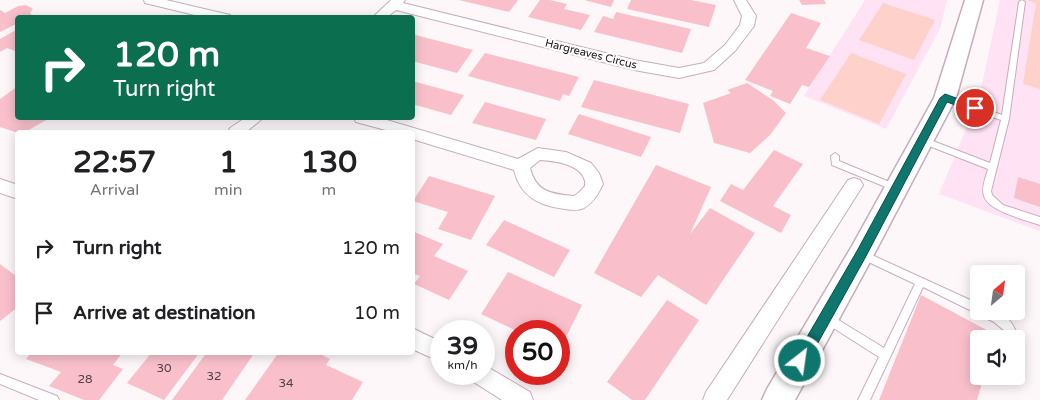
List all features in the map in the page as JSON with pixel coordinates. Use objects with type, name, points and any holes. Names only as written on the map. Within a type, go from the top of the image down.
[{"type":"main road","points":[[778,400],[861,254],[945,98],[974,0]]},
{"type":"street","points":[[150,0],[212,15]]},
{"type":"street","name":"Hargreaves Circus","points":[[381,15],[396,2],[634,65],[679,73],[709,67],[730,48],[747,26],[749,16],[740,0]]},
{"type":"street","points":[[239,130],[252,120]]},
{"type":"street","points":[[369,120],[402,130]]},
{"type":"street","points":[[415,134],[521,166]]},
{"type":"street","points":[[714,400],[854,185]]},
{"type":"street","points":[[0,186],[15,191]]},
{"type":"street","points":[[415,339],[430,347]]},
{"type":"street","points":[[495,383],[522,400]]},
{"type":"lane","points":[[1022,2],[1005,119],[987,191],[988,197],[1000,207],[1040,221]]},
{"type":"lane","points":[[945,98],[1005,119]]},
{"type":"lane","points":[[922,140],[993,167]]},
{"type":"lane","points":[[835,156],[835,163],[896,189]]},
{"type":"lane","points":[[861,254],[970,305]]},
{"type":"lane","points":[[864,400],[920,283]]},
{"type":"lane","points":[[825,318],[886,355]]},
{"type":"lane","points":[[999,320],[1006,324],[1010,330]]},
{"type":"lane","points":[[0,379],[53,400]]},
{"type":"shaded area","points":[[865,0],[947,0],[940,29],[886,129],[804,96]]},
{"type":"shaded area","points":[[1000,0],[1040,0],[1040,231],[939,194],[979,98]]},
{"type":"shaded area","points":[[1027,0],[1040,0],[1040,89],[1023,84],[1036,3]]},
{"type":"shaded area","points":[[883,3],[935,20],[914,60],[859,40]]},
{"type":"shaded area","points":[[851,53],[906,74],[879,124],[820,100]]},
{"type":"building","points":[[459,0],[518,0],[509,12]]},
{"type":"building","points":[[540,0],[567,4],[564,9],[590,15],[581,30],[528,17]]},
{"type":"building","points":[[584,0],[614,0],[611,7]]},
{"type":"building","points":[[631,0],[691,0],[716,5],[709,27],[627,9]]},
{"type":"building","points":[[799,0],[824,0],[826,4],[802,5]]},
{"type":"building","points":[[26,5],[33,9],[30,13],[32,15],[15,15],[15,24],[0,32],[0,10],[5,13],[18,6]]},
{"type":"building","points":[[616,12],[691,29],[682,53],[594,32],[603,16],[613,19]]},
{"type":"building","points":[[791,13],[821,23],[806,48],[830,56],[809,87],[802,85],[790,104],[770,96],[773,91],[745,80]]},
{"type":"building","points":[[15,31],[15,51],[7,48],[0,52],[0,39]]},
{"type":"building","points":[[415,35],[473,50],[457,73],[415,62]]},
{"type":"building","points":[[485,53],[579,77],[569,96],[563,94],[560,101],[468,76]]},
{"type":"building","points":[[594,80],[689,104],[680,133],[581,107]]},
{"type":"building","points":[[415,82],[464,95],[451,115],[415,105]]},
{"type":"building","points":[[747,83],[774,101],[786,113],[770,135],[750,153],[714,143],[703,103],[731,93],[727,90]]},
{"type":"building","points":[[15,88],[15,120],[46,120],[29,130],[15,130],[15,132],[0,127],[0,99]]},
{"type":"building","points":[[485,102],[546,119],[536,140],[472,123]]},
{"type":"building","points":[[579,114],[651,137],[641,157],[568,134]]},
{"type":"building","points":[[774,150],[803,164],[773,206],[791,215],[781,233],[720,201],[731,184],[743,190]]},
{"type":"building","points":[[656,165],[711,187],[690,234],[710,208],[755,233],[706,305],[658,275],[641,297],[594,273]]},
{"type":"building","points":[[429,176],[495,196],[471,240],[438,229],[448,212],[415,202],[415,198]]},
{"type":"building","points":[[1018,177],[1040,184],[1040,207],[1014,198]]},
{"type":"building","points":[[504,220],[570,250],[554,277],[486,245]]},
{"type":"building","points":[[415,232],[443,244],[434,256],[468,271],[449,300],[415,284],[420,276],[415,274]]},
{"type":"building","points":[[0,264],[15,275],[15,309],[0,321]]},
{"type":"building","points":[[508,272],[582,305],[570,329],[570,320],[505,320],[505,325],[481,314]]},
{"type":"building","points":[[921,295],[987,330],[970,330],[970,385],[981,385],[977,400],[879,400]]},
{"type":"building","points":[[667,300],[699,320],[645,400],[632,400],[607,382]]},
{"type":"building","points":[[29,355],[121,355],[113,365],[123,369],[99,400],[84,400],[49,386],[61,372],[26,359]]},
{"type":"building","points":[[150,355],[198,355],[164,400],[127,383]]},
{"type":"building","points":[[205,355],[253,355],[222,400],[172,400]]},
{"type":"building","points":[[277,355],[322,355],[330,359],[326,365],[363,382],[352,400],[245,400]]},
{"type":"route","points":[[800,361],[861,254],[945,98],[975,108]]}]
